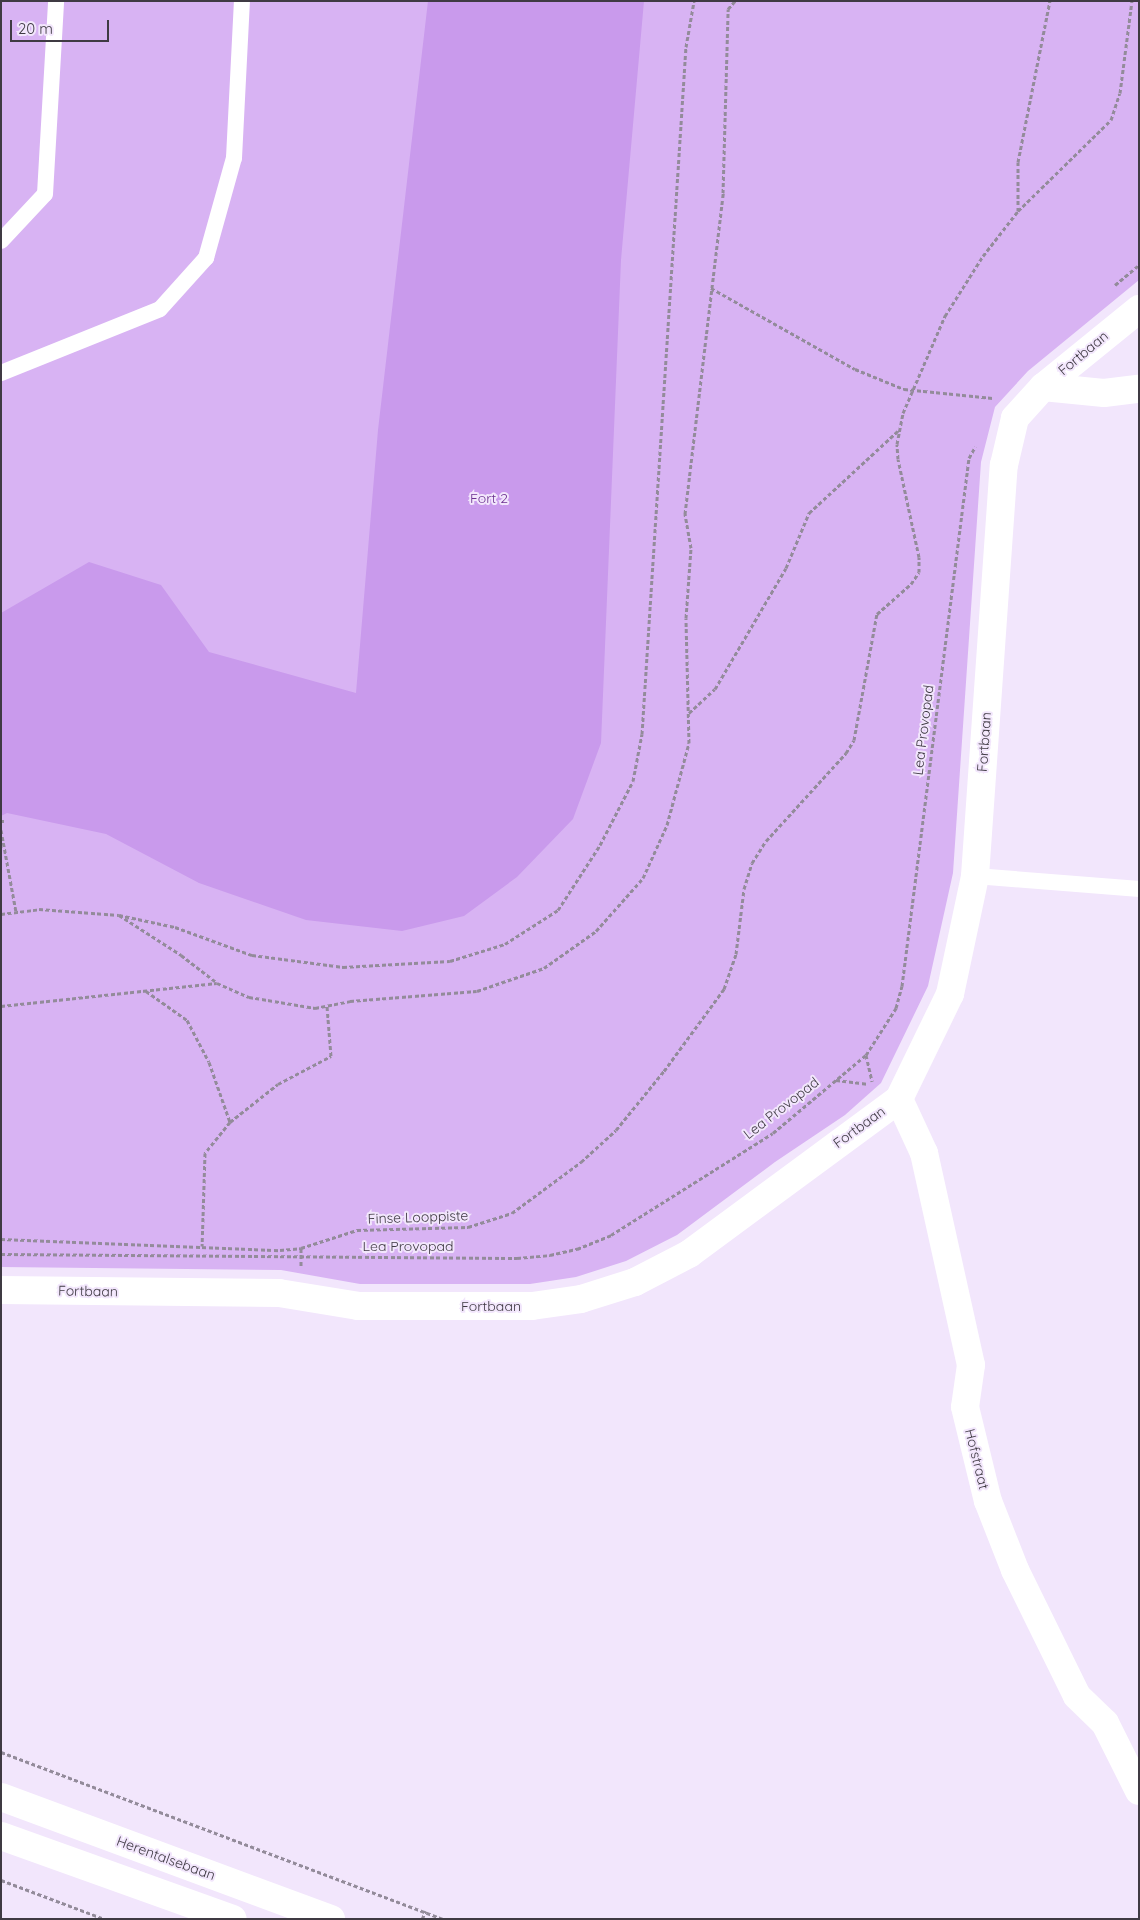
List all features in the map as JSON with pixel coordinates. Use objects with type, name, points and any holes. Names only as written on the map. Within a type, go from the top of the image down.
[{"type":"street","name":"Fortbaan","points":[[1,1290],[279,1293],[358,1306],[532,1306],[581,1299],[635,1282],[689,1254],[898,1099],[950,994],[975,876],[1004,465],[1015,418],[1043,387],[1139,309]]},
{"type":"street","points":[[1043,387],[1104,393],[1139,389]]},
{"type":"street","name":"Hofstraat","points":[[898,1099],[924,1153],[971,1365],[964,1407],[988,1501],[1015,1570],[1077,1696],[1105,1723],[1139,1790]]},
{"type":"street","name":"Herentalsebaan","points":[[1,1797],[331,1919]]},
{"type":"street","points":[[1,1836],[233,1919]]},
{"type":"lane","points":[[1,241],[45,194],[56,1]]},
{"type":"lane","points":[[1,373],[160,309],[206,258],[234,158],[242,1]]},
{"type":"lane","points":[[975,876],[1139,889]]},
{"type":"path","points":[[1,914],[39,909],[119,915],[175,927],[252,955],[343,967],[450,961],[505,944],[558,910],[600,845],[633,782],[642,734],[686,47],[694,1]]},
{"type":"path","points":[[119,915],[181,955],[217,983],[249,997],[315,1008],[350,1001],[477,991],[544,968],[596,932],[643,878],[667,824],[689,742],[686,618],[691,548],[684,514],[722,193],[728,9],[736,1]]},
{"type":"path","points":[[1018,211],[1018,162],[1050,1]]},
{"type":"path","points":[[688,713],[715,689],[786,568],[809,513],[898,430],[945,316],[983,256],[1018,211],[1112,120],[1120,93],[1132,1]]},
{"type":"path","points":[[711,288],[855,370],[913,390],[996,398]]},
{"type":"path","points":[[992,407],[999,392]]},
{"type":"path","name":"Finse Looppiste","points":[[1,1239],[280,1250],[301,1248],[357,1230],[468,1227],[512,1213],[581,1162],[616,1130],[664,1071],[724,989],[736,954],[744,889],[752,863],[766,841],[846,753],[854,740],[877,614],[911,584],[919,572],[918,557],[898,459],[898,430]]},
{"type":"path","name":"Lea Provopad","points":[[1,1254],[517,1258],[550,1255],[577,1249],[611,1235],[773,1133],[866,1055],[896,1008],[902,986],[970,458],[977,441]]},
{"type":"path","points":[[1,830],[16,912]]},
{"type":"path","points":[[1,1006],[217,983]]},
{"type":"path","points":[[145,990],[186,1020],[213,1070],[230,1122]]},
{"type":"path","points":[[202,1246],[205,1153],[230,1122],[278,1084],[331,1056],[327,1006]]},
{"type":"path","points":[[835,1080],[873,1085]]},
{"type":"path","points":[[1,1752],[426,1911],[432,1917],[444,1919]]},
{"type":"path","points":[[1,1880],[105,1919]]},
{"type":"path","points":[[422,1919],[426,1911]]},
{"type":"green space","name":"Fort 2","points":[[1,1],[1139,1],[1139,280],[1028,371],[995,407],[981,462],[953,873],[928,986],[881,1083],[845,1115],[775,1162],[677,1235],[626,1261],[576,1277],[530,1284],[360,1284],[281,1270],[1,1267]]},
{"type":"shaded area","points":[[428,1],[644,1],[621,260],[601,743],[573,819],[517,877],[464,916],[402,931],[306,920],[199,883],[106,834],[7,813],[1,816],[1,613],[89,562],[161,585],[209,652],[356,693],[378,430]]}]
